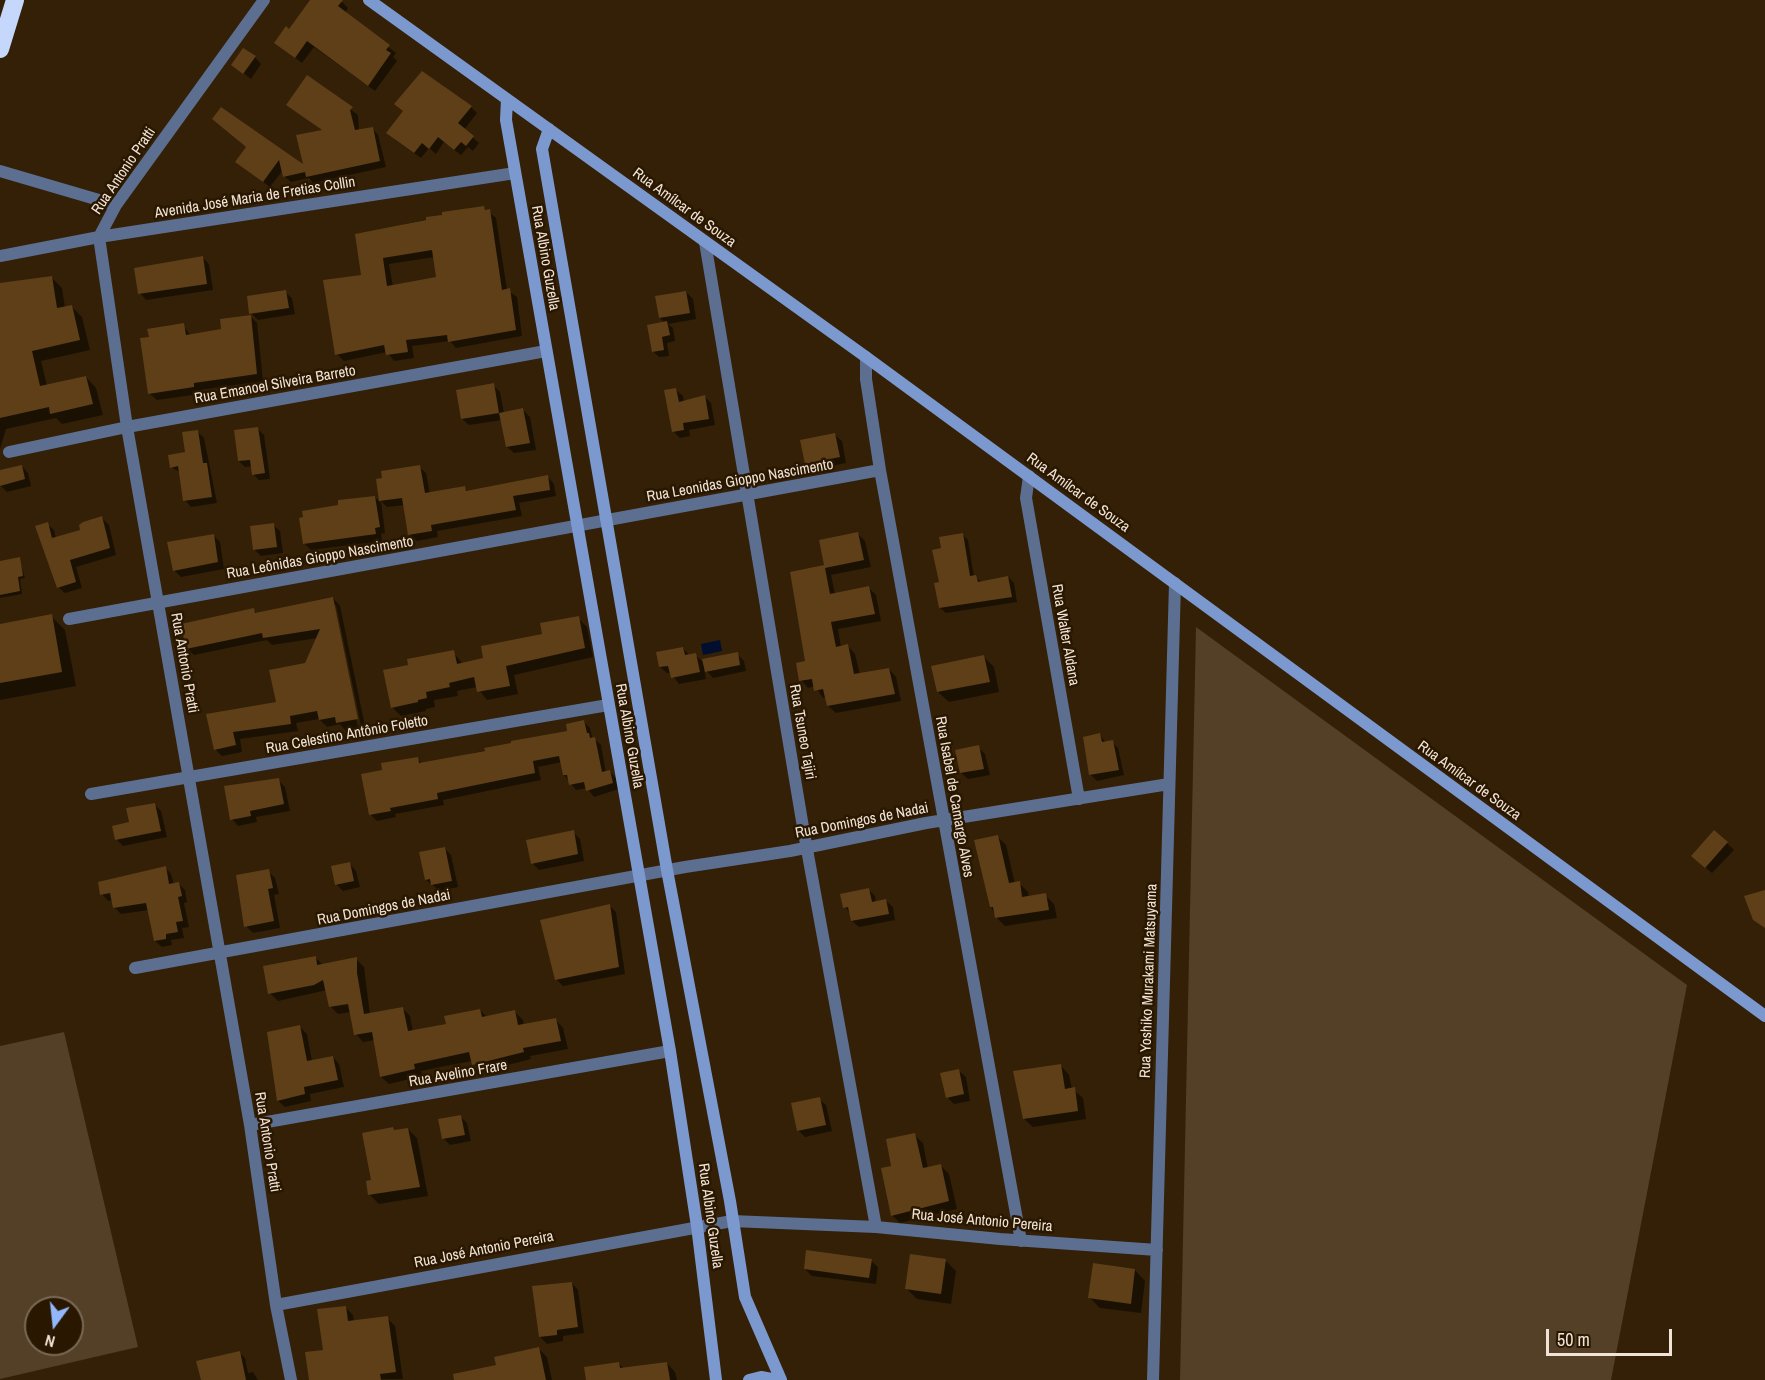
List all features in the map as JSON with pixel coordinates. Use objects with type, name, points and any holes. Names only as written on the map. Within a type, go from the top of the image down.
[{"type":"highway","points":[[0,49],[15,0]]},
{"type":"street","name":"Rua Antonio Pratti","points":[[264,0],[116,206],[99,237],[127,428],[250,1125],[276,1305],[291,1380]]},
{"type":"street","name":"Rua Amílcar de Souza","points":[[369,0],[866,357],[1765,1016]]},
{"type":"street","name":"Rua Albino Guzella","points":[[507,99],[506,120],[515,173],[670,1051],[697,1226],[716,1380]]},
{"type":"street","name":"Rua Albino Guzella","points":[[549,129],[542,149],[605,520],[745,1297],[779,1380]]},
{"type":"street","points":[[0,171],[116,206]]},
{"type":"street","name":"Avenida José Maria de Fretias Collin","points":[[0,256],[99,237],[515,173]]},
{"type":"street","name":"Rua Tsuneo Tajiri","points":[[705,242],[806,847],[876,1227]]},
{"type":"street","name":"Rua Emanoel Silveira Barreto","points":[[9,452],[546,351]]},
{"type":"street","name":"Rua Isabel de Camargo Alves","points":[[866,357],[866,379],[880,470],[1021,1241]]},
{"type":"street","name":"Rua Leonidas Gioppo Nascimento","points":[[577,526],[748,497],[880,470]]},
{"type":"street","name":"Rua Walter Aldana","points":[[1029,476],[1026,498],[1079,799]]},
{"type":"street","name":"Rua Leônidas Gioppo Nascimento","points":[[69,619],[577,526]]},
{"type":"street","name":"Rua Yoshiko Murakami Matsuyama","points":[[1153,1380],[1175,583]]},
{"type":"street","name":"Rua Celestino Antônio Foletto","points":[[91,794],[608,705]]},
{"type":"street","name":"Rua Domingos de Nadai","points":[[135,968],[220,955],[667,870],[1169,784]]},
{"type":"street","name":"Rua Avelino Frare","points":[[250,1125],[670,1051]]},
{"type":"street","name":"Rua José Antonio Pereira","points":[[276,1305],[732,1221],[876,1227],[1021,1241],[1157,1250]]},
{"type":"street","points":[[749,1380],[761,1377],[779,1380]]},
{"type":"shaded area","points":[[1196,627],[1687,985],[1611,1380],[1180,1380]]},
{"type":"shaded area","points":[[64,1032],[138,1347],[0,1379],[0,1046]]},
{"type":"water","points":[[720,640],[722,651],[703,655],[701,644]]},
{"type":"building","points":[[310,0],[343,0],[338,6],[390,45],[386,50],[391,53],[368,86],[307,41],[295,58],[274,43],[286,26],[289,29]]},
{"type":"building","points":[[243,48],[256,56],[243,74],[231,65]]},
{"type":"building","points":[[422,71],[472,106],[458,123],[474,136],[466,146],[461,142],[454,150],[438,137],[429,149],[422,143],[414,153],[386,133],[403,111],[394,104]]},
{"type":"building","points":[[307,75],[353,107],[350,110],[355,130],[373,127],[380,161],[306,177],[305,172],[283,177],[279,160],[263,182],[235,162],[246,147],[212,119],[221,107],[303,164],[296,135],[322,130],[286,105]]},
{"type":"building","points":[[484,206],[485,210],[490,209],[502,290],[510,288],[516,330],[448,342],[447,335],[406,340],[408,352],[386,355],[384,345],[335,355],[323,280],[361,275],[355,234],[426,220],[426,217],[442,215],[442,212]],"holes":[[[432,250],[436,277],[387,286],[383,258]]]},
{"type":"building","points":[[203,256],[207,284],[138,294],[134,268]]},
{"type":"building","points":[[52,276],[57,308],[72,305],[80,340],[32,351],[40,386],[86,376],[93,404],[50,414],[49,407],[0,418],[0,283]]},
{"type":"building","points":[[286,290],[289,308],[249,314],[247,296]]},
{"type":"building","points":[[686,291],[690,313],[659,318],[655,296]]},
{"type":"building","points":[[251,315],[257,374],[194,383],[194,387],[148,394],[140,338],[149,337],[147,329],[184,323],[186,335],[221,329],[220,319]]},
{"type":"building","points":[[667,321],[670,335],[662,337],[664,350],[652,352],[647,325]]},
{"type":"building","points":[[494,383],[499,413],[461,419],[456,390]]},
{"type":"building","points":[[676,388],[679,402],[705,395],[709,419],[683,423],[684,430],[672,432],[664,390]]},
{"type":"building","points":[[523,408],[530,443],[506,447],[499,413]]},
{"type":"building","points":[[258,427],[265,473],[252,475],[250,460],[238,461],[234,430]]},
{"type":"building","points":[[198,430],[203,463],[207,463],[212,497],[183,501],[178,466],[170,468],[168,455],[185,452],[182,432]]},
{"type":"building","points":[[835,433],[840,457],[805,464],[800,440]]},
{"type":"building","points":[[22,465],[25,479],[0,486],[0,470]]},
{"type":"building","points":[[420,465],[425,493],[465,486],[466,491],[548,475],[550,490],[513,496],[516,510],[431,525],[432,531],[408,535],[402,498],[379,501],[376,479],[382,478],[381,471]]},
{"type":"building","points":[[375,496],[380,527],[375,528],[376,534],[303,544],[299,518],[303,517],[302,511],[338,505],[338,500]]},
{"type":"building","points":[[102,516],[110,548],[70,560],[76,582],[57,588],[35,526],[48,522],[52,538],[80,530],[79,525],[83,522]]},
{"type":"building","points":[[274,523],[277,547],[253,550],[250,526]]},
{"type":"building","points":[[858,532],[864,560],[825,568],[830,594],[869,586],[875,614],[831,622],[836,647],[848,644],[854,674],[889,668],[895,694],[827,706],[823,689],[814,691],[812,679],[799,681],[796,663],[805,661],[790,572],[824,565],[819,540]]},
{"type":"building","points":[[963,533],[970,576],[976,575],[978,582],[1008,576],[1012,597],[939,608],[934,583],[939,582],[932,550],[941,548],[939,537]]},
{"type":"building","points":[[214,534],[218,562],[173,571],[167,542]]},
{"type":"building","points":[[20,557],[23,576],[18,577],[20,591],[0,595],[0,561]]},
{"type":"building","points":[[333,597],[358,719],[336,723],[335,717],[319,720],[317,711],[290,716],[291,724],[233,732],[236,745],[214,750],[206,714],[276,702],[269,670],[305,663],[320,629],[263,638],[262,633],[186,649],[181,624],[254,608],[255,613]]},
{"type":"building","points":[[52,614],[62,672],[0,683],[0,624]]},
{"type":"building","points":[[579,616],[585,648],[506,666],[510,686],[477,692],[474,677],[449,683],[450,687],[426,692],[427,698],[418,700],[418,702],[391,708],[383,670],[408,665],[407,659],[454,650],[457,664],[483,658],[481,646],[542,634],[540,623]]},
{"type":"building","points":[[683,647],[685,655],[696,653],[700,672],[671,678],[668,666],[659,667],[656,652]]},
{"type":"building","points":[[738,652],[740,665],[705,672],[702,659]]},
{"type":"building","points":[[984,655],[990,682],[937,692],[931,666]]},
{"type":"building","points":[[584,720],[590,738],[595,737],[602,772],[610,770],[613,783],[586,791],[584,782],[569,785],[567,775],[563,775],[559,756],[533,761],[535,773],[437,793],[438,799],[390,808],[391,811],[369,815],[361,774],[382,770],[381,763],[418,757],[419,763],[485,751],[484,748],[511,743],[511,741],[567,731],[566,724]]},
{"type":"building","points":[[1100,733],[1102,742],[1113,740],[1119,770],[1089,775],[1083,737]]},
{"type":"building","points":[[979,745],[984,769],[960,773],[955,750]]},
{"type":"building","points":[[279,778],[284,804],[250,811],[251,816],[230,820],[224,786]]},
{"type":"building","points":[[155,803],[161,831],[115,840],[112,826],[129,822],[126,808]]},
{"type":"building","points":[[574,830],[578,854],[531,864],[526,840]]},
{"type":"building","points":[[1714,830],[1728,842],[1705,868],[1691,856]]},
{"type":"building","points":[[998,835],[1009,883],[1020,881],[1022,897],[1046,893],[1049,910],[995,918],[993,907],[990,907],[974,840]]},
{"type":"building","points":[[445,847],[452,881],[431,885],[430,879],[425,880],[419,852]]},
{"type":"building","points":[[350,862],[354,881],[335,885],[331,866]]},
{"type":"building","points":[[166,866],[169,884],[179,882],[182,896],[178,897],[183,921],[176,922],[178,932],[166,934],[166,939],[154,941],[146,903],[113,908],[110,893],[100,895],[98,882]]},
{"type":"building","points":[[269,869],[273,888],[268,889],[274,921],[244,927],[236,875]]},
{"type":"building","points":[[869,888],[872,902],[886,899],[889,914],[851,921],[848,907],[843,908],[840,894]]},
{"type":"building","points":[[1765,890],[1765,928],[1753,920],[1744,896]]},
{"type":"building","points":[[610,904],[619,967],[555,980],[540,920]]},
{"type":"building","points":[[316,956],[317,965],[357,957],[357,973],[364,1014],[403,1007],[408,1031],[446,1024],[444,1016],[480,1009],[482,1017],[515,1010],[518,1025],[556,1018],[561,1041],[523,1048],[524,1052],[472,1065],[469,1052],[414,1064],[415,1069],[380,1077],[372,1032],[354,1035],[348,1004],[329,1007],[323,980],[314,985],[268,994],[263,966]]},
{"type":"building","points":[[300,1025],[307,1061],[333,1056],[338,1080],[304,1087],[305,1094],[277,1101],[267,1032]]},
{"type":"building","points":[[1061,1064],[1065,1089],[1075,1087],[1078,1111],[1023,1119],[1013,1071]]},
{"type":"building","points":[[959,1069],[964,1094],[946,1098],[940,1073]]},
{"type":"building","points":[[820,1097],[826,1125],[797,1131],[791,1103]]},
{"type":"building","points":[[461,1115],[465,1135],[442,1139],[438,1119]]},
{"type":"building","points":[[393,1127],[394,1130],[408,1128],[420,1187],[368,1195],[366,1181],[371,1180],[362,1133]]},
{"type":"building","points":[[915,1133],[923,1168],[941,1164],[949,1201],[891,1216],[881,1168],[891,1166],[886,1139]]},
{"type":"building","points":[[806,1250],[872,1259],[869,1278],[804,1269]]},
{"type":"building","points":[[910,1254],[946,1259],[941,1294],[905,1289]]},
{"type":"building","points":[[1093,1263],[1135,1269],[1131,1304],[1088,1298]]},
{"type":"building","points":[[572,1282],[578,1327],[557,1330],[557,1335],[539,1337],[532,1286]]},
{"type":"building","points":[[346,1306],[348,1321],[388,1316],[396,1372],[380,1374],[381,1380],[309,1380],[305,1352],[323,1350],[317,1309]]},
{"type":"building","points":[[539,1347],[546,1380],[454,1380],[453,1374],[496,1365],[494,1357]]},
{"type":"building","points":[[240,1351],[246,1380],[201,1380],[196,1361]]},
{"type":"building","points":[[619,1362],[620,1368],[667,1362],[670,1380],[586,1380],[584,1367]]}]
